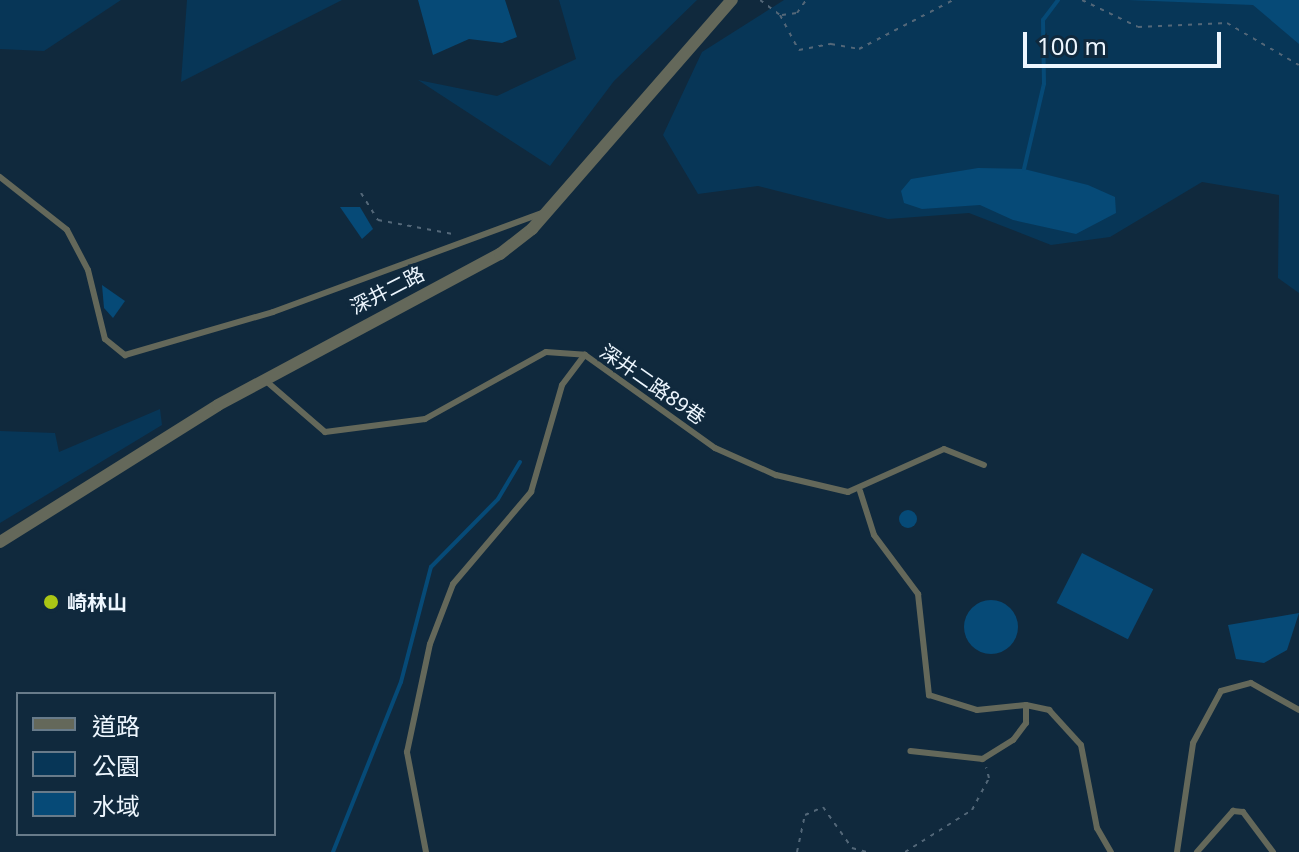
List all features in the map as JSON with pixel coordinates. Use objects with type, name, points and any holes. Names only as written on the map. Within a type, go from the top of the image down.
[{"type":"street","name":"深井二路","points":[[0,542],[264,378],[500,254],[549,210],[732,0]]},
{"type":"lane","points":[[0,177],[67,230],[88,270],[105,339],[125,355],[273,312],[466,236],[549,210]]},
{"type":"lane","name":"深井二路89巷","points":[[264,378],[325,432],[425,419],[546,352],[585,355],[715,448],[776,475],[860,491]]},
{"type":"lane","points":[[426,852],[407,752],[430,644],[453,584],[531,492],[562,385],[585,355]]},
{"type":"lane","points":[[984,465],[944,449],[860,491],[874,535],[918,594],[929,695],[977,710],[1026,705],[1049,710],[1081,745],[1097,828],[1111,852]]},
{"type":"lane","points":[[1177,852],[1193,743],[1221,691],[1251,683],[1299,710]]},
{"type":"lane","points":[[910,751],[983,759],[1013,740],[1026,723],[1026,705]]},
{"type":"lane","points":[[1197,852],[1233,811],[1243,812],[1273,852]]},
{"type":"path","points":[[760,0],[780,15],[799,50],[831,44],[859,49],[953,0]]},
{"type":"path","points":[[780,15],[797,13],[806,0]]},
{"type":"path","points":[[1082,0],[1138,27],[1227,23],[1299,65]]},
{"type":"path","points":[[361,193],[378,220],[466,236]]},
{"type":"path","points":[[905,852],[972,810],[989,778],[983,759]]},
{"type":"path","points":[[797,852],[805,815],[823,807],[852,848],[867,852]]},
{"type":"green space","points":[[0,0],[121,0],[44,51],[0,49]]},
{"type":"green space","points":[[187,0],[342,0],[181,82]]},
{"type":"green space","points":[[559,0],[697,0],[614,81],[550,166],[418,80],[497,96],[576,59]]},
{"type":"green space","points":[[784,0],[1299,0],[1299,293],[1278,278],[1279,195],[1202,182],[1110,237],[1051,245],[969,213],[888,219],[758,186],[698,194],[663,135],[702,52]]},
{"type":"green space","points":[[160,409],[162,425],[0,523],[0,431],[55,433],[59,452]]},
{"type":"water","points":[[418,0],[505,0],[517,37],[502,43],[469,39],[433,55]]},
{"type":"water","points":[[1128,0],[1299,0],[1299,44],[1253,5]]},
{"type":"water","points":[[978,168],[1024,169],[1088,185],[1115,197],[1116,213],[1076,234],[1013,220],[980,205],[922,209],[904,203],[901,191],[911,179]]},
{"type":"water","points":[[340,207],[360,207],[373,229],[362,239]]},
{"type":"water","points":[[102,285],[125,301],[113,318],[104,308]]},
{"type":"water","points":[[908,510],[917,519],[908,528],[899,519]]},
{"type":"water","points":[[1082,553],[1153,589],[1128,639],[1057,603]]},
{"type":"water","points":[[991,600],[1010,608],[1018,627],[1010,646],[991,654],[972,646],[964,627],[972,608]]},
{"type":"water","points":[[1299,613],[1287,650],[1264,663],[1236,659],[1228,625]]},
{"type":"waterway","points":[[1024,169],[1044,84],[1043,20],[1058,0]]},
{"type":"waterway","points":[[333,852],[401,682],[431,567],[498,499],[520,462]]},
{"type":"place","name":"崎林山","points":[[51,602]]}]
